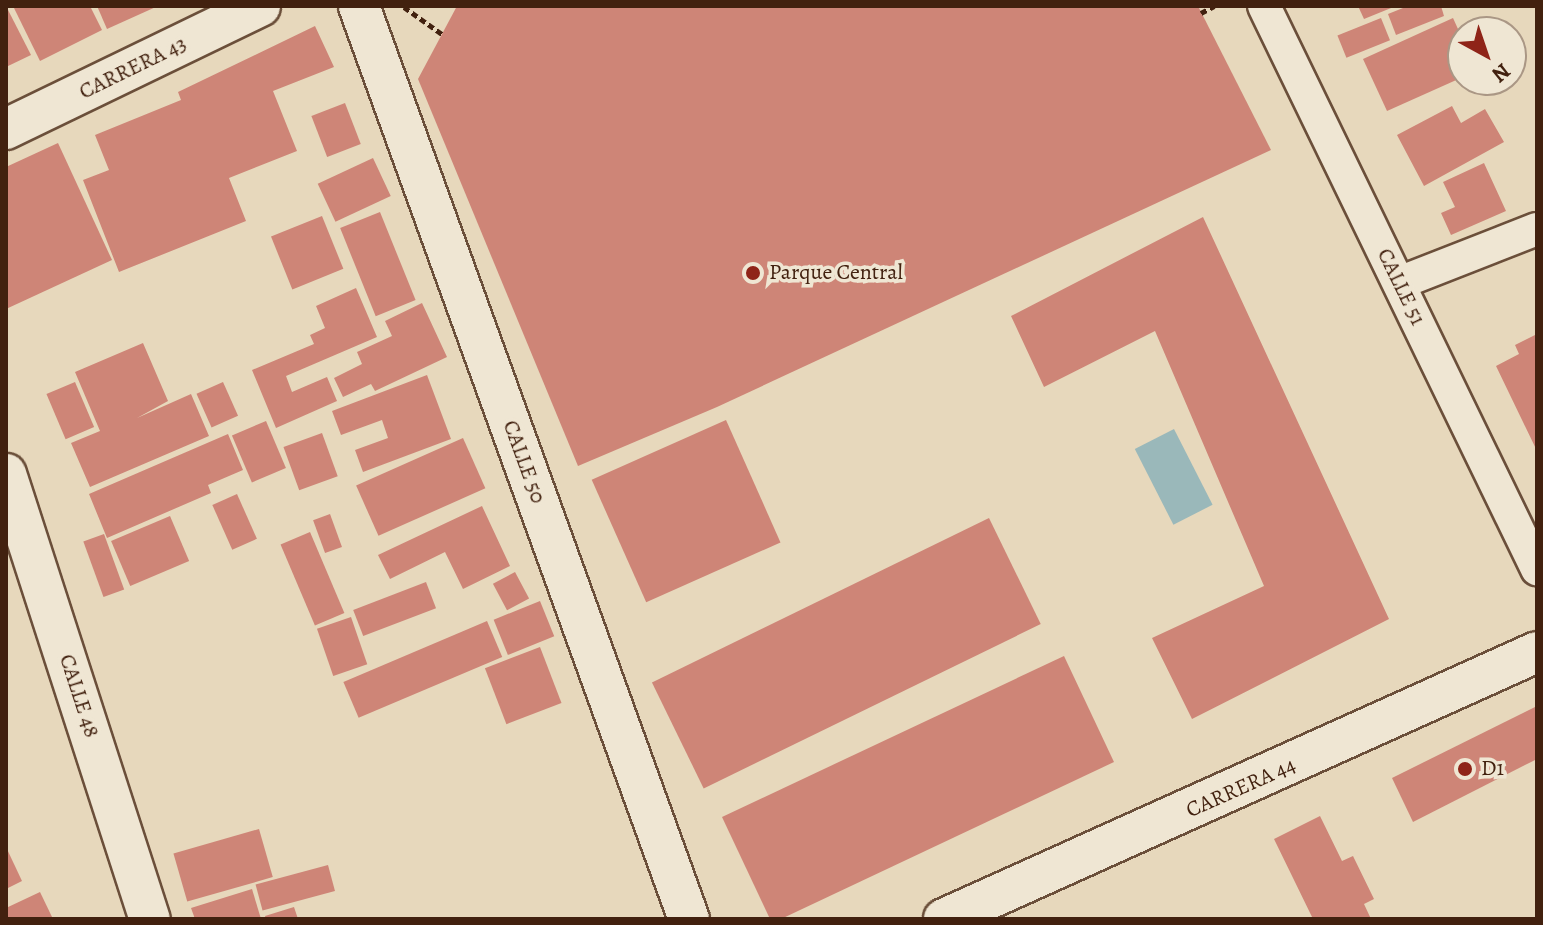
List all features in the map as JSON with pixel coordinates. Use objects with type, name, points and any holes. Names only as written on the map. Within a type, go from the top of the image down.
[{"type":"street","name":"CARRERA 43","points":[[6,129],[260,6]]},
{"type":"street","name":"CALLE 50","points":[[359,6],[689,919]]},
{"type":"street","name":"CALLE 51","points":[[1264,6],[1537,569]]},
{"type":"street","points":[[1399,283],[1537,229]]},
{"type":"street","name":"CALLE 48","points":[[6,474],[150,919]]},
{"type":"street","name":"CARRERA 44","points":[[944,919],[1537,652]]},
{"type":"path","points":[[402,6],[442,34]]},
{"type":"path","points":[[1201,13],[1214,6]]},
{"type":"water","points":[[1174,429],[1213,505],[1173,525],[1135,449]]},
{"type":"building","points":[[6,6],[31,55],[6,67]]},
{"type":"building","points":[[13,6],[90,6],[102,30],[40,61]]},
{"type":"building","points":[[97,6],[158,6],[107,29]]},
{"type":"building","name":"Parque Central","points":[[457,6],[1198,6],[1271,150],[717,407],[578,466],[418,79]]},
{"type":"building","points":[[1358,6],[1396,6],[1364,19]]},
{"type":"building","points":[[1408,6],[1441,6],[1444,16],[1396,35],[1388,14]]},
{"type":"building","points":[[1381,18],[1390,40],[1346,58],[1337,36]]},
{"type":"building","points":[[1447,21],[1447,84],[1387,111],[1363,59]]},
{"type":"building","points":[[315,26],[334,67],[273,91],[297,151],[229,178],[246,221],[119,272],[83,180],[109,170],[95,135],[181,100],[178,92]]},
{"type":"building","points":[[345,103],[361,144],[327,157],[311,116]]},
{"type":"building","points":[[1452,106],[1461,123],[1485,109],[1504,142],[1424,186],[1397,135]]},
{"type":"building","points":[[58,143],[112,260],[6,309],[6,167]]},
{"type":"building","points":[[373,158],[391,196],[335,222],[318,184]]},
{"type":"building","points":[[1484,163],[1506,211],[1451,235],[1441,213],[1455,207],[1443,182]]},
{"type":"building","points":[[380,212],[416,300],[376,316],[340,228]]},
{"type":"building","points":[[322,216],[343,269],[292,289],[271,237]]},
{"type":"building","points":[[1203,217],[1389,619],[1192,719],[1152,638],[1264,586],[1155,331],[1044,387],[1011,316]]},
{"type":"building","points":[[356,288],[377,337],[286,376],[292,392],[327,377],[337,401],[276,428],[252,370],[314,344],[310,335],[325,328],[316,306]]},
{"type":"building","points":[[422,303],[447,357],[375,391],[371,384],[343,397],[334,378],[362,364],[357,352],[392,336],[385,321]]},
{"type":"building","points":[[1537,334],[1537,451],[1496,366],[1519,354],[1515,345]]},
{"type":"building","points":[[143,343],[168,401],[137,418],[191,394],[209,436],[90,487],[71,443],[100,431],[75,372]]},
{"type":"building","points":[[427,375],[451,439],[363,472],[355,450],[388,438],[382,420],[341,435],[332,411]]},
{"type":"building","points":[[75,382],[94,427],[66,439],[46,394]]},
{"type":"building","points":[[223,382],[238,416],[212,428],[197,394]]},
{"type":"building","points":[[726,420],[781,542],[646,602],[592,480]]},
{"type":"building","points":[[266,421],[286,468],[252,482],[232,435]]},
{"type":"building","points":[[322,433],[338,476],[299,490],[283,447]]},
{"type":"building","points":[[228,434],[243,470],[208,485],[211,493],[107,538],[89,494]]},
{"type":"building","points":[[463,438],[485,488],[378,536],[356,486]]},
{"type":"building","points":[[237,494],[257,539],[232,550],[212,505]]},
{"type":"building","points":[[482,506],[510,566],[463,589],[445,552],[390,579],[378,555]]},
{"type":"building","points":[[330,514],[342,547],[325,553],[313,520]]},
{"type":"building","points":[[170,516],[189,561],[130,586],[111,541]]},
{"type":"building","points":[[989,518],[1041,624],[704,788],[652,682]]},
{"type":"building","points":[[310,532],[344,613],[315,626],[281,545]]},
{"type":"building","points":[[104,534],[124,589],[104,597],[83,542]]},
{"type":"building","points":[[515,572],[529,598],[507,610],[493,584]]},
{"type":"building","points":[[426,582],[436,608],[363,636],[353,610]]},
{"type":"building","points":[[540,601],[554,636],[508,655],[494,620]]},
{"type":"building","points":[[351,617],[367,664],[333,676],[317,629]]},
{"type":"building","points":[[487,621],[502,657],[359,718],[343,682]]},
{"type":"building","points":[[540,647],[562,703],[506,724],[485,668]]},
{"type":"building","points":[[1064,656],[1114,762],[781,919],[770,919],[722,817]]},
{"type":"building","name":"D1","points":[[1537,706],[1537,759],[1413,822],[1392,778]]},
{"type":"building","points":[[1320,816],[1342,861],[1353,856],[1374,899],[1364,904],[1371,919],[1313,919],[1274,839]]},
{"type":"building","points":[[259,829],[273,877],[187,902],[173,854]]},
{"type":"building","points":[[6,847],[22,881],[6,889]]},
{"type":"building","points":[[328,865],[335,891],[263,910],[256,884]]},
{"type":"building","points":[[252,889],[261,919],[195,919],[191,908]]},
{"type":"building","points":[[40,892],[53,919],[6,919],[6,908]]},
{"type":"building","points":[[294,907],[298,919],[266,919],[265,916]]},
{"type":"place","name":"Parque Central","points":[[753,273]]},
{"type":"place","name":"D1","points":[[1465,769]]}]
